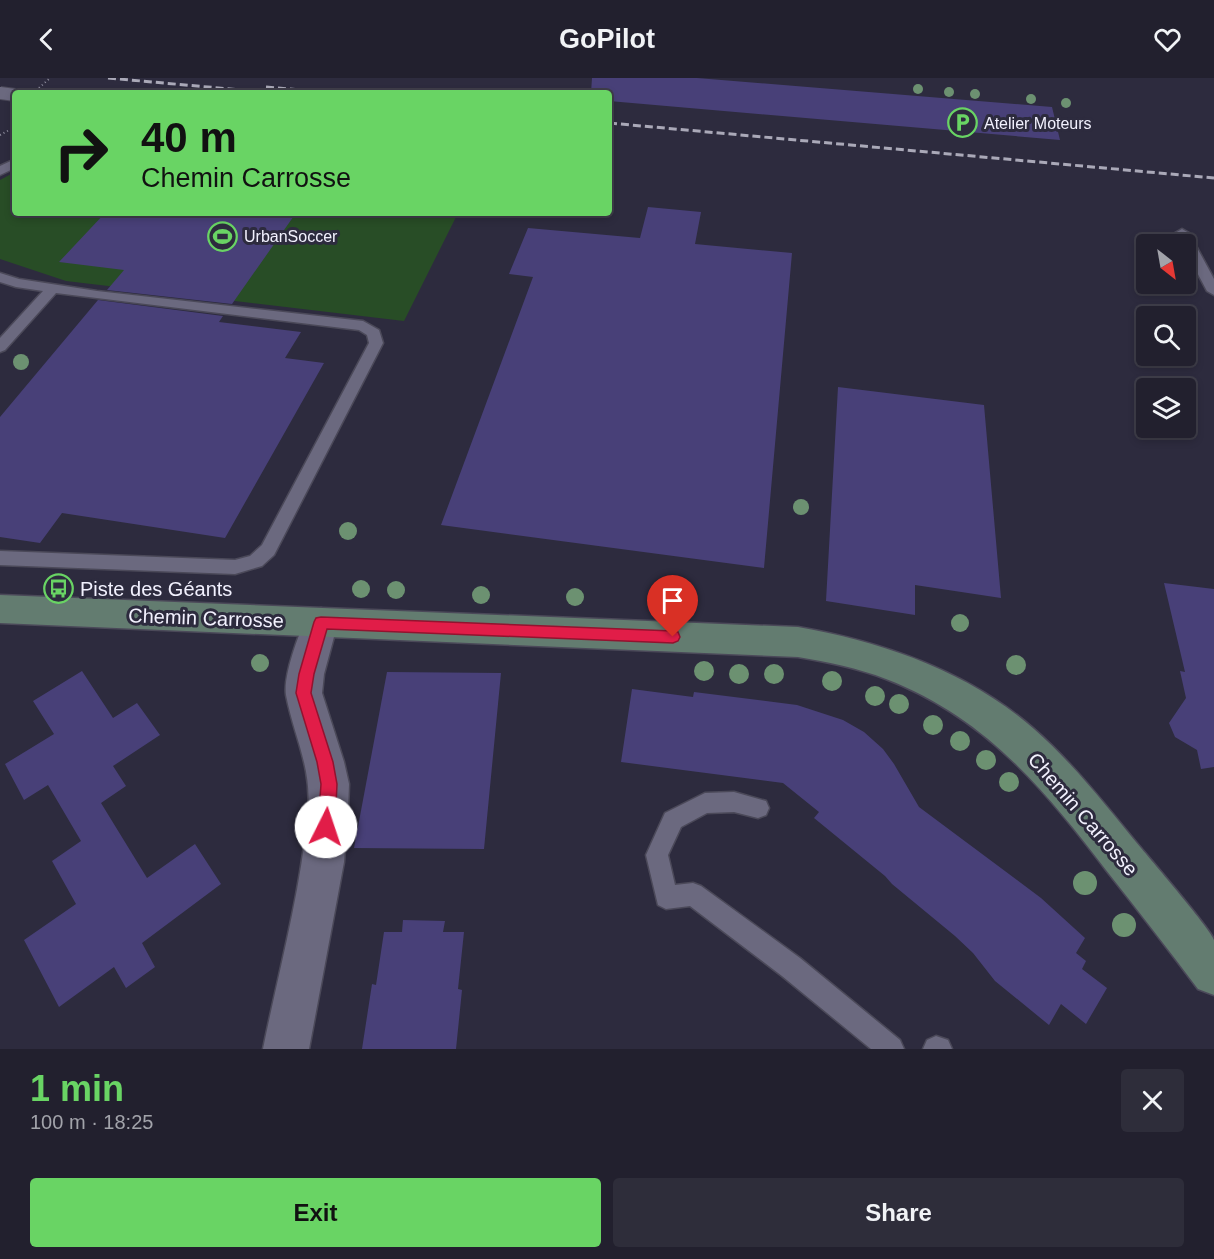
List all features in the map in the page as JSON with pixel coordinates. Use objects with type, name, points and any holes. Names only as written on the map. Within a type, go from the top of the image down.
[{"type":"street","name":"Chemin Carrosse","points":[[0,609],[798,642],[833,647],[869,656],[939,685],[973,705],[1010,732],[1077,800],[1214,973]]},
{"type":"street","points":[[286,1049],[323,862],[328,810],[329,784],[325,762],[304,693],[306,674],[321,622]]},
{"type":"lane","points":[[1182,233],[1214,291]]},
{"type":"lane","points":[[0,277],[16,284],[363,326],[374,333],[376,343],[268,550],[256,561],[234,567],[0,558]]},
{"type":"lane","points":[[0,347],[53,288]]},
{"type":"lane","points":[[758,808],[734,802],[705,803],[674,820],[657,855],[666,897],[693,894],[799,974],[891,1049]]},
{"type":"path","points":[[37,90],[50,78]]},
{"type":"green space","name":"UrbanSoccer","points":[[12,174],[12,216],[456,216],[404,321],[66,281],[0,259],[0,180]]},
{"type":"building","name":"Atelier Moteurs","points":[[592,78],[697,78],[1052,107],[1060,140],[612,101],[612,90],[591,90]]},
{"type":"building","points":[[648,207],[701,212],[695,244],[792,253],[764,568],[441,525],[533,277],[509,274],[528,228],[640,238]]},
{"type":"building","points":[[102,216],[294,216],[232,304],[107,290],[124,270],[59,262]]},
{"type":"building","points":[[98,300],[223,316],[219,322],[301,332],[285,358],[324,363],[225,538],[62,513],[40,543],[0,537],[0,417]]},
{"type":"building","points":[[838,387],[984,405],[1001,598],[915,585],[915,615],[826,601]]},
{"type":"building","points":[[1164,583],[1214,589],[1214,767],[1201,769],[1197,750],[1175,737],[1169,723],[1186,698],[1180,671],[1185,672]]},
{"type":"building","points":[[82,671],[113,718],[137,703],[160,735],[113,766],[126,786],[101,803],[147,878],[195,844],[221,884],[142,943],[155,967],[126,988],[114,967],[59,1007],[24,940],[76,904],[52,861],[81,841],[48,785],[24,800],[5,764],[54,734],[33,701]]},
{"type":"building","points":[[387,672],[501,673],[484,849],[354,848]]},
{"type":"building","points":[[632,689],[693,697],[694,692],[797,705],[843,720],[864,732],[883,749],[894,764],[919,807],[1041,898],[1085,938],[1076,953],[1086,961],[1082,969],[1107,988],[1086,1024],[1061,1004],[1049,1025],[995,981],[973,953],[955,936],[814,818],[819,812],[783,783],[621,762]]},
{"type":"building","points":[[403,920],[445,921],[443,932],[464,932],[458,989],[462,990],[456,1049],[362,1049],[372,984],[376,985],[384,932],[402,932]]},
{"type":"railway","points":[[108,78],[241,90]]},
{"type":"railway","points":[[266,87],[302,90]]},
{"type":"railway","points":[[612,123],[1214,178]]},
{"type":"place","name":"Atelier Moteurs","points":[[963,123]]},
{"type":"place","name":"UrbanSoccer","points":[[223,236]]},
{"type":"place","name":"Piste des Géants","points":[[59,589]]},
{"type":"route","points":[[326,827],[329,784],[325,762],[304,693],[306,674],[321,622],[673,637]]}]
